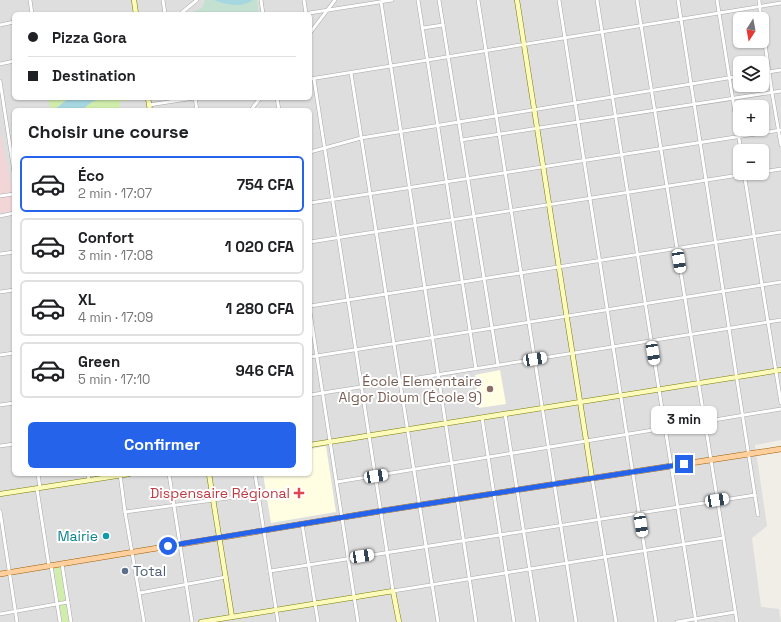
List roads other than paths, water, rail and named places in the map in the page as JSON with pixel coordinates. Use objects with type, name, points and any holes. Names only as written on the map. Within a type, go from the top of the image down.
[{"type":"main road","points":[[0,574],[381,511],[781,449]]},
{"type":"street","points":[[30,0],[32,12]]},
{"type":"street","points":[[134,0],[136,12]]},
{"type":"street","points":[[163,0],[165,12]]},
{"type":"street","points":[[182,12],[197,0]]},
{"type":"street","points":[[261,0],[263,12]]},
{"type":"street","points":[[304,0],[305,12]]},
{"type":"street","points":[[312,30],[335,0]]},
{"type":"street","points":[[312,13],[392,0]]},
{"type":"street","points":[[418,0],[476,369]]},
{"type":"street","points":[[439,0],[498,365]]},
{"type":"street","points":[[478,0],[576,622]]},
{"type":"street","points":[[517,0],[616,622]]},
{"type":"street","points":[[559,0],[656,622]]},
{"type":"street","points":[[597,0],[696,620]]},
{"type":"street","points":[[637,0],[737,622]]},
{"type":"street","points":[[678,0],[758,515]]},
{"type":"street","points":[[717,0],[733,105]]},
{"type":"street","points":[[759,0],[760,12]]},
{"type":"street","points":[[381,2],[476,622]]},
{"type":"street","points":[[399,622],[333,200],[312,79],[781,4]]},
{"type":"street","points":[[0,25],[12,22]]},
{"type":"street","points":[[423,28],[443,25]]},
{"type":"street","points":[[0,64],[12,61]]},
{"type":"street","points":[[781,70],[769,72],[780,130],[781,145]]},
{"type":"street","points":[[351,73],[438,622]]},
{"type":"street","points":[[312,151],[361,138],[733,77]]},
{"type":"street","points":[[0,81],[12,159]]},
{"type":"street","points":[[461,140],[781,91]]},
{"type":"street","points":[[149,108],[185,100]]},
{"type":"street","points":[[769,132],[780,130]]},
{"type":"street","points":[[312,203],[738,136],[740,144]]},
{"type":"street","points":[[769,171],[781,168]]},
{"type":"street","points":[[312,242],[733,176]]},
{"type":"street","points":[[745,180],[768,322],[778,370],[781,403]]},
{"type":"street","points":[[0,196],[12,194]]},
{"type":"street","points":[[0,216],[12,213]]},
{"type":"street","points":[[312,306],[781,232]]},
{"type":"street","points":[[0,254],[12,252]]},
{"type":"street","points":[[312,357],[781,282]]},
{"type":"street","points":[[0,292],[12,290]]},
{"type":"street","points":[[312,395],[781,320]]},
{"type":"street","points":[[312,325],[358,622]]},
{"type":"street","points":[[0,355],[12,353]]},
{"type":"street","points":[[312,445],[778,370]]},
{"type":"street","points":[[0,406],[12,403]]},
{"type":"street","points":[[337,482],[781,409]]},
{"type":"street","points":[[505,414],[538,622]]},
{"type":"street","points":[[482,418],[514,622]]},
{"type":"street","points":[[0,446],[12,444]]},
{"type":"street","points":[[38,476],[50,566],[60,622]]},
{"type":"street","points":[[88,476],[89,480]]},
{"type":"street","points":[[0,494],[114,476]]},
{"type":"street","points":[[120,476],[124,512],[140,593],[144,622]]},
{"type":"street","points":[[169,476],[192,622]]},
{"type":"street","points":[[209,476],[232,620]]},
{"type":"street","points":[[255,476],[278,622]]},
{"type":"street","points":[[124,512],[258,494]]},
{"type":"street","points":[[270,571],[755,494]]},
{"type":"street","points":[[0,511],[2,534],[10,573],[17,622]]},
{"type":"street","points":[[302,524],[318,622]]},
{"type":"street","points":[[201,622],[232,620],[276,610],[723,538]]},
{"type":"street","points":[[62,564],[71,622]]},
{"type":"street","points":[[140,593],[226,577]]},
{"type":"street","points":[[0,614],[68,602]]},
{"type":"street","points":[[677,622],[696,620],[735,612]]},
{"type":"water","points":[[214,0],[253,0],[249,3],[234,5]]},
{"type":"water","points":[[66,100],[100,100],[94,101],[85,108],[56,108]]},
{"type":"place","name":"École Elementaire Algor Dioum (École 9)","points":[[490,389]]},
{"type":"place","name":"Dispensaire Régional","points":[[299,493]]},
{"type":"place","name":"Mairie","points":[[106,536]]},
{"type":"place","name":"Total","points":[[125,571]]}]
